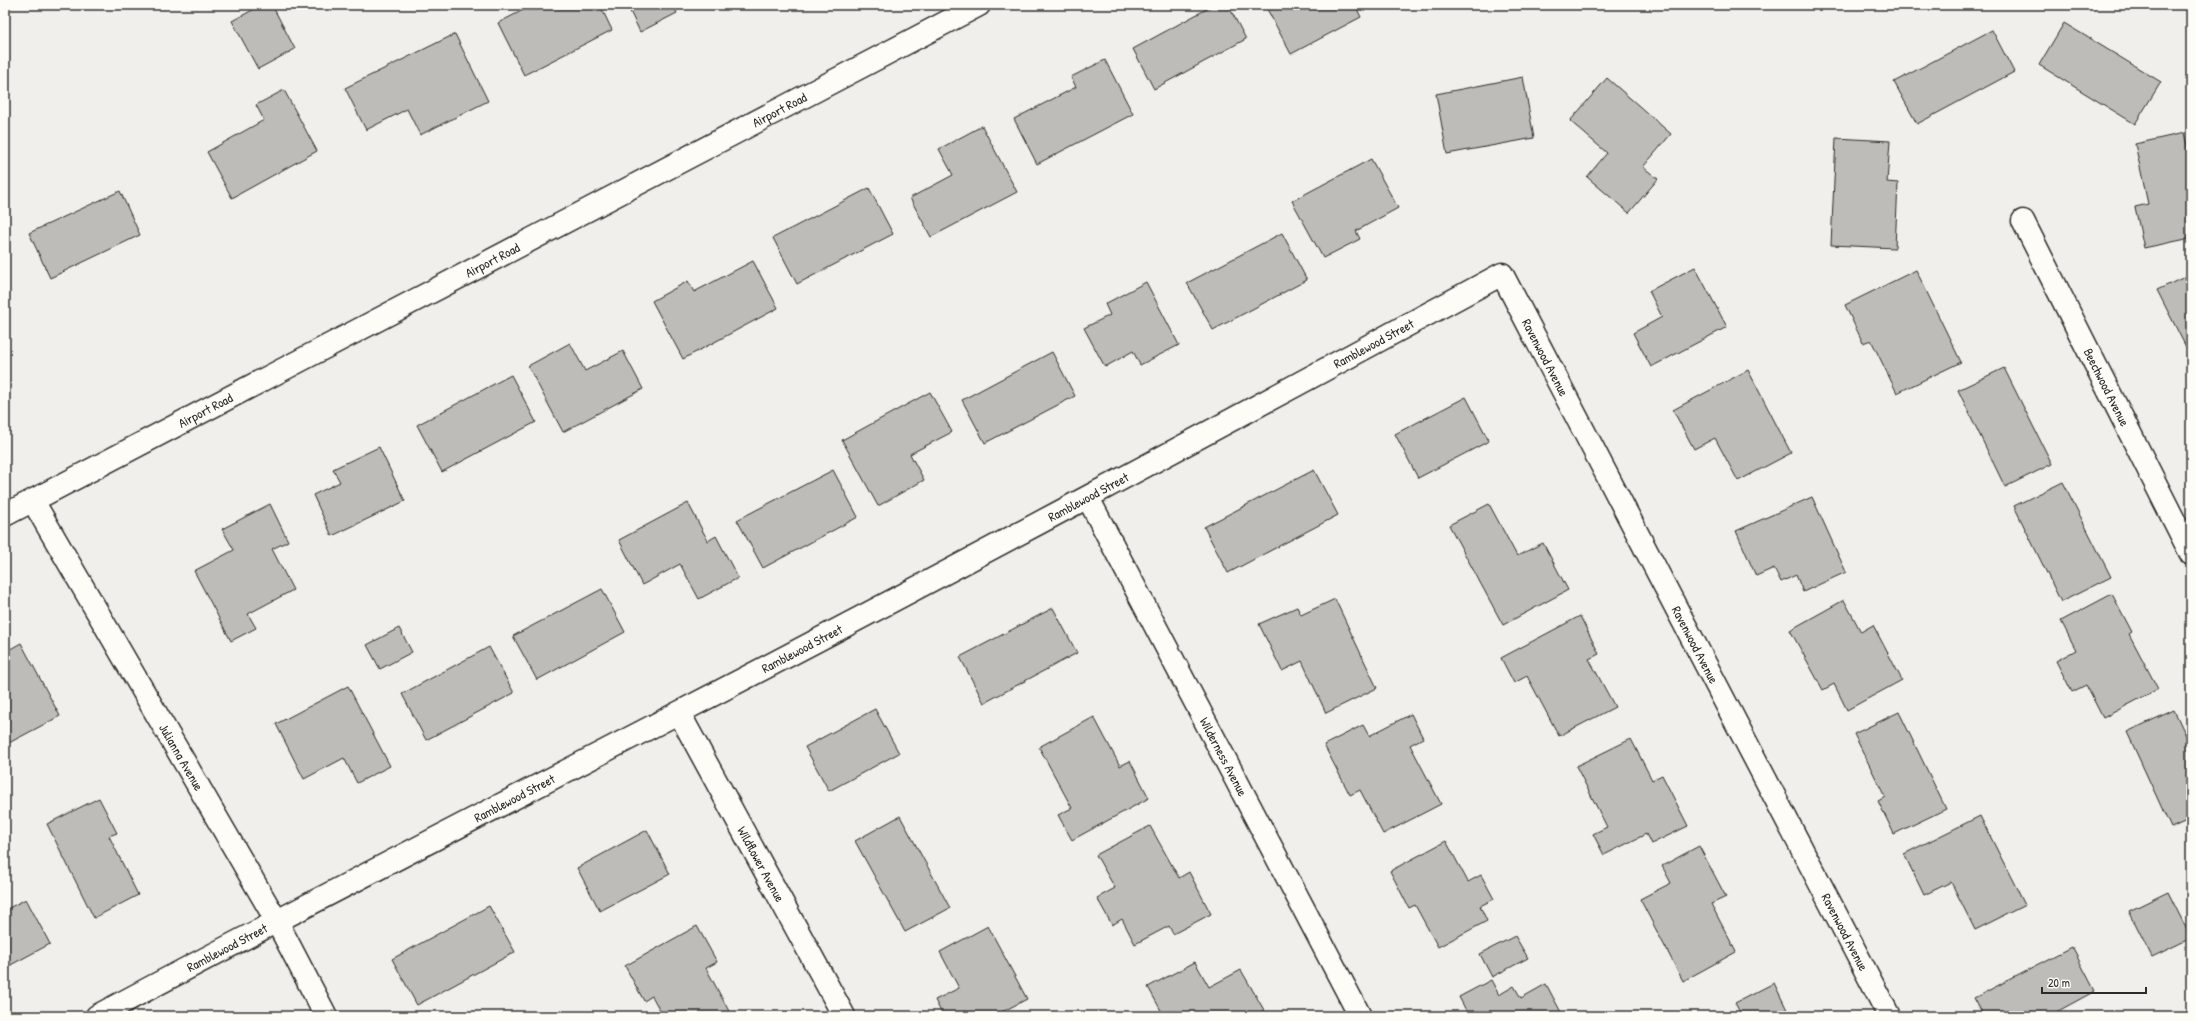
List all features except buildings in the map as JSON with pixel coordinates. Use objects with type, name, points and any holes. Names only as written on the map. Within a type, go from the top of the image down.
[{"type":"street","name":"Airport Road","points":[[5,516],[979,5]]},
{"type":"street","name":"Beechwood Avenue","points":[[2023,221],[2191,554]]},
{"type":"street","name":"Ramblewood Street","points":[[97,1016],[276,920],[679,713],[1088,498],[1502,274]]},
{"type":"street","name":"Ravenwood Avenue","points":[[1502,274],[1889,1016]]},
{"type":"street","name":"Wilderness Avenue","points":[[1088,498],[1360,1016]]},
{"type":"street","name":"Julianna Avenue","points":[[33,501],[276,920],[326,1016]]},
{"type":"street","name":"Wildflower Avenue","points":[[679,713],[844,1016]]}]
